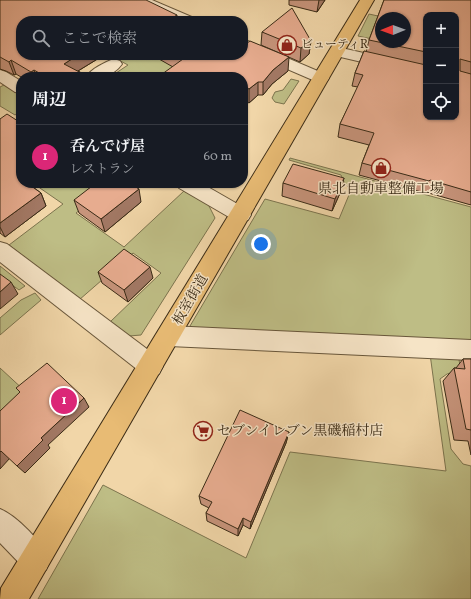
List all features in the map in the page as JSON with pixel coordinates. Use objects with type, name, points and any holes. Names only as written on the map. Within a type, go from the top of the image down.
[{"type":"main road","name":"板室街道","points":[[12,599],[367,0]]},
{"type":"street","points":[[140,0],[177,16]]},
{"type":"street","points":[[248,46],[321,78]]},
{"type":"street","points":[[337,52],[423,71]]},
{"type":"street","points":[[102,72],[114,64]]},
{"type":"street","points":[[0,75],[16,85]]},
{"type":"street","points":[[195,188],[241,214]]},
{"type":"street","points":[[0,250],[151,366]]},
{"type":"street","points":[[169,336],[471,350]]},
{"type":"street","points":[[0,523],[36,560]]},
{"type":"shaded area","points":[[369,14],[375,15],[375,40],[358,36]]},
{"type":"shaded area","points":[[119,60],[164,60],[177,66],[174,72],[118,72],[128,65]]},
{"type":"shaded area","points":[[291,79],[299,81],[284,104],[275,102],[272,98],[275,92],[283,90]]},
{"type":"shaded area","points":[[4,85],[16,93],[15,115],[0,106],[0,87]]},
{"type":"shaded area","points":[[290,158],[471,207],[471,341],[194,329],[190,326],[265,199],[339,219],[351,190],[345,184],[341,175],[289,160]]},
{"type":"shaded area","points":[[40,188],[107,188],[76,213],[124,247],[184,191],[208,204],[215,218],[141,335],[129,336],[110,322],[161,273],[133,253],[79,300],[9,245],[63,204]]},
{"type":"shaded area","points":[[0,266],[25,286],[19,290],[0,276]]},
{"type":"shaded area","points":[[35,293],[41,300],[0,335],[0,318],[21,300]]},
{"type":"shaded area","points":[[430,354],[471,361],[459,360],[461,370],[447,374],[440,379],[451,449],[463,464],[471,466],[471,599],[38,599],[103,485],[246,558],[290,452],[446,471]]},
{"type":"shaded area","points":[[0,368],[26,392],[0,423]]},
{"type":"building","points":[[0,0],[146,0],[177,15],[16,16],[16,60],[70,60],[64,64],[79,72],[37,72],[34,70],[31,72],[11,60],[9,62],[0,57]]},
{"type":"building","points":[[384,0],[471,0],[471,62],[460,59],[460,71],[471,74],[471,192],[362,163],[374,133],[340,124],[363,75],[355,73],[364,51],[423,64],[423,120],[459,120],[459,12],[423,12],[423,51],[407,48],[411,48],[411,12],[380,12]]},
{"type":"building","points":[[292,8],[311,41],[301,48],[262,32]]},
{"type":"building","points":[[375,24],[375,41],[369,40]]},
{"type":"building","points":[[250,41],[289,57],[273,70],[263,82],[258,82],[249,89],[248,72],[165,72],[182,60],[248,60],[248,42]]},
{"type":"building","points":[[7,114],[16,120],[16,188],[34,188],[41,193],[0,223],[0,119]]},
{"type":"building","points":[[293,164],[344,178],[335,199],[283,183]]},
{"type":"building","points":[[90,188],[139,189],[101,219],[74,200]]},
{"type":"building","points":[[124,249],[150,267],[124,290],[98,272]]},
{"type":"building","points":[[0,274],[11,282],[0,292]]},
{"type":"building","points":[[463,359],[471,359],[471,430],[466,429],[454,368],[465,369]]},
{"type":"building","points":[[47,363],[84,398],[41,438],[43,440],[17,466],[1,451],[0,452],[0,411],[20,392],[16,388]]},
{"type":"building","points":[[240,410],[289,432],[251,522],[243,518],[238,529],[206,513],[212,502],[199,496]]},
{"type":"place","name":"ビューティR","points":[[287,45]]},
{"type":"place","name":"県北自動車整備工場","points":[[381,168]]},
{"type":"place","name":"呑んでげ屋","points":[[64,401]]},
{"type":"place","name":"セブンイレブン黒磯稲村店","points":[[203,431]]}]
